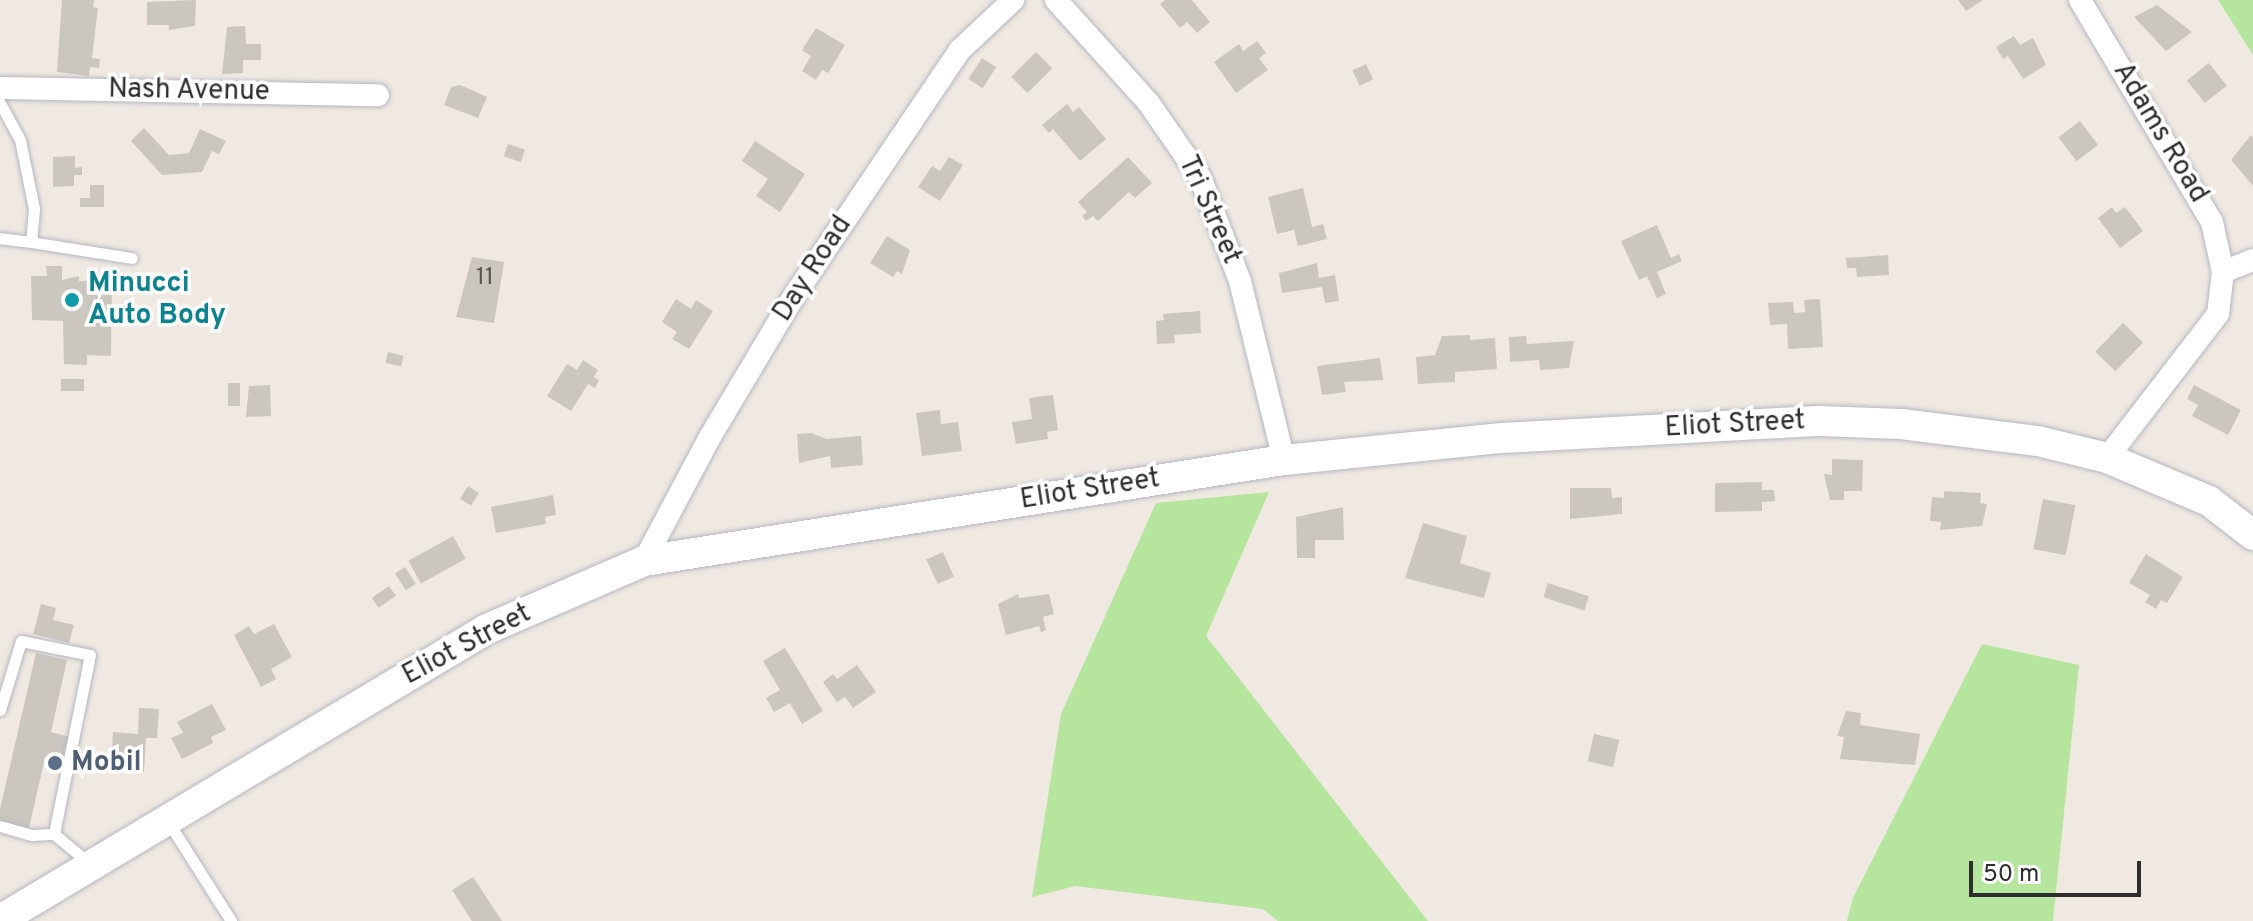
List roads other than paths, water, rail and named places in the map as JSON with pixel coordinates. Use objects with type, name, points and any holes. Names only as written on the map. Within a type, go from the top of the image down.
[{"type":"street","name":"Day Road","points":[[644,561],[710,437],[835,233],[960,50],[1013,0]]},
{"type":"street","name":"Tri Street","points":[[1056,0],[1148,102],[1200,177],[1240,281],[1284,460]]},
{"type":"street","name":"Adams Road","points":[[2080,0],[2212,222],[2223,272],[2218,314],[2107,458]]},
{"type":"street","name":"Nash Avenue","points":[[0,88],[378,95]]},
{"type":"street","points":[[2223,272],[2253,260]]},
{"type":"street","name":"Eliot Street","points":[[0,920],[487,629],[644,561],[1284,460],[1502,438],[1819,421],[1901,424],[2038,441],[2107,458],[2209,501],[2253,535]]},
{"type":"lane","points":[[0,103],[20,140],[31,176],[31,242]]},
{"type":"lane","points":[[0,238],[132,258]]},
{"type":"lane","points":[[0,710],[21,641],[90,655],[54,834]]},
{"type":"lane","points":[[167,819],[231,921]]},
{"type":"lane","points":[[0,826],[32,835],[54,834],[93,866]]},
{"type":"place","name":"Minucci Auto Body","points":[[72,300]]},
{"type":"place","name":"Mobil","points":[[55,763]]}]
